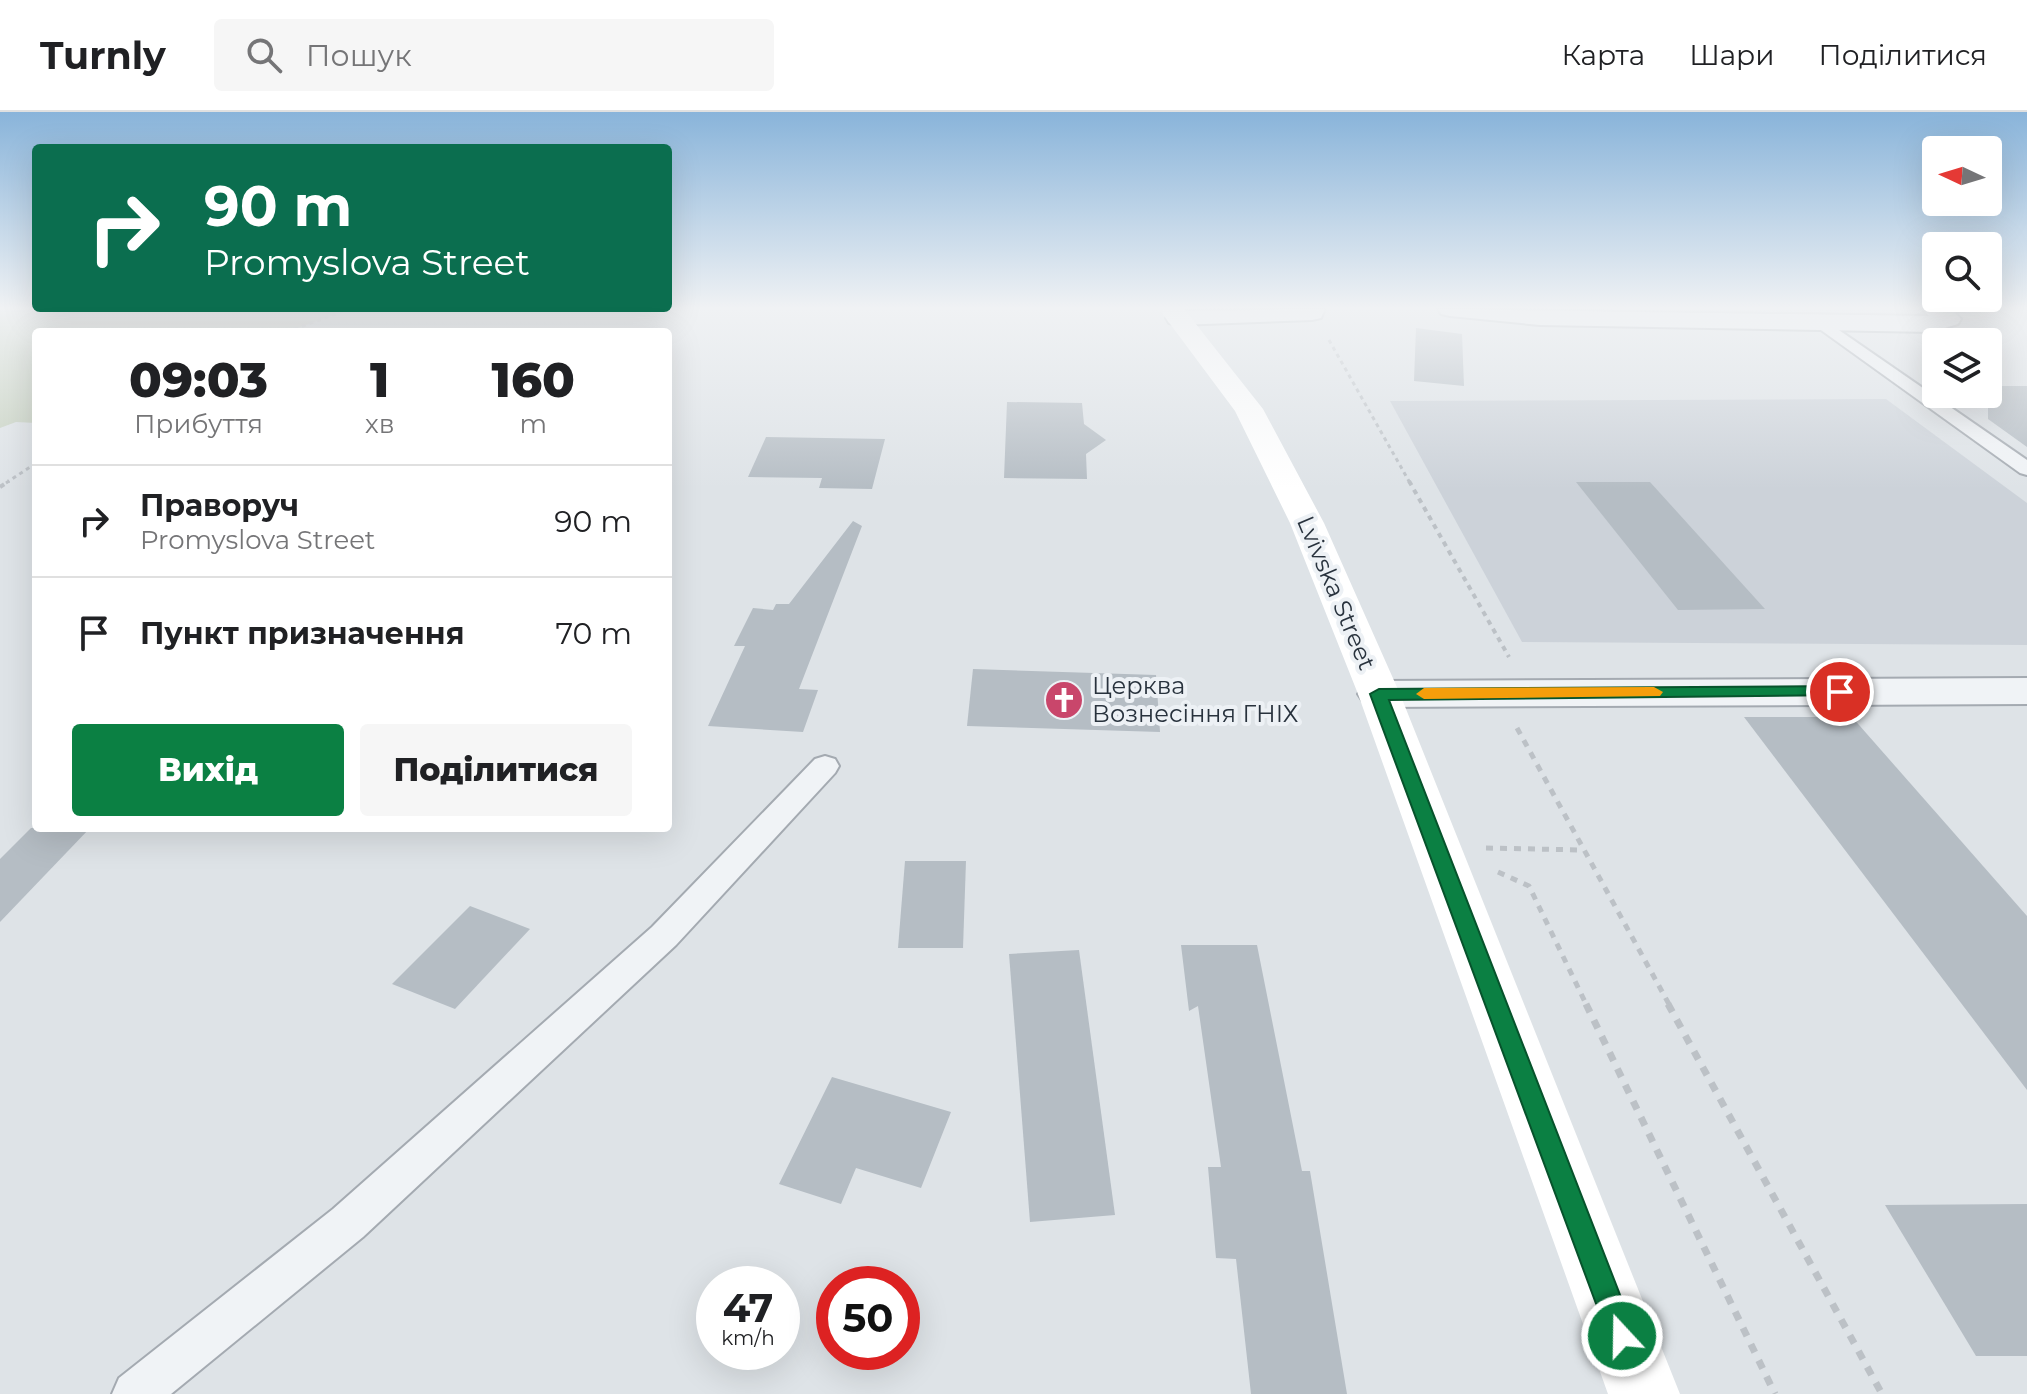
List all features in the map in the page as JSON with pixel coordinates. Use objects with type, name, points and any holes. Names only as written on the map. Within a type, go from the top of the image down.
[{"type":"main road","name":"Lvivska Street","points":[[1217,369],[1249,409],[1276,457],[1379,694],[1644,1394]]},
{"type":"street","points":[[1379,694],[2027,691]]},
{"type":"lane","points":[[1886,369],[2027,469]]},
{"type":"lane","points":[[135,1394],[348,1223],[653,946],[825,766]]},
{"type":"path","points":[[1344,369],[1514,693],[1583,850],[1882,1394]]},
{"type":"path","points":[[0,487],[32,466]]},
{"type":"path","points":[[1437,847],[1583,850]]},
{"type":"path","points":[[1437,847],[1529,886],[1775,1394]]},
{"type":"shaded area","points":[[1886,399],[2027,503],[2027,645],[1522,642],[1390,401]]},
{"type":"green space","points":[[0,369],[32,369],[32,423],[16,422],[0,428]]},
{"type":"building","points":[[1414,369],[1463,369],[1464,386],[1414,381]]},
{"type":"building","points":[[2002,386],[2027,386],[2027,447],[1988,419],[1988,408],[2002,408]]},
{"type":"building","points":[[1007,402],[1082,403],[1084,424],[1106,440],[1086,454],[1087,479],[1004,478]]},
{"type":"building","points":[[766,437],[885,439],[872,489],[819,488],[822,478],[748,477]]},
{"type":"building","points":[[1576,482],[1650,482],[1765,609],[1678,610]]},
{"type":"building","points":[[853,521],[862,526],[799,689],[818,690],[803,732],[708,726],[745,646],[734,646],[753,608],[773,610],[776,604],[789,604]]},
{"type":"building","name":"Церква Вознесіння ГНІХ","points":[[973,669],[1156,675],[1160,732],[967,726]]},
{"type":"building","points":[[1744,717],[1852,717],[2027,916],[2027,1090]]},
{"type":"building","points":[[31,828],[32,832],[86,832],[0,922],[0,859]]},
{"type":"building","points":[[905,861],[966,861],[963,948],[898,948]]},
{"type":"building","points":[[470,906],[530,929],[455,1009],[392,984]]},
{"type":"building","points":[[1181,945],[1257,945],[1302,1171],[1310,1171],[1347,1394],[1251,1394],[1236,1259],[1216,1258],[1208,1167],[1221,1167],[1198,1006],[1189,1011]]},
{"type":"building","points":[[1079,950],[1115,1215],[1030,1222],[1009,954]]},
{"type":"building","points":[[832,1077],[951,1112],[921,1188],[856,1168],[841,1204],[779,1184]]},
{"type":"building","points":[[2027,1204],[2027,1356],[1976,1356],[1885,1205]]},
{"type":"slow traffic","points":[[1424,694],[1654,692]]},
{"type":"place","name":"Церква Вознесіння ГНІХ","points":[[1064,700]]},
{"type":"route","points":[[1622,1336],[1379,694],[1840,692]]}]
